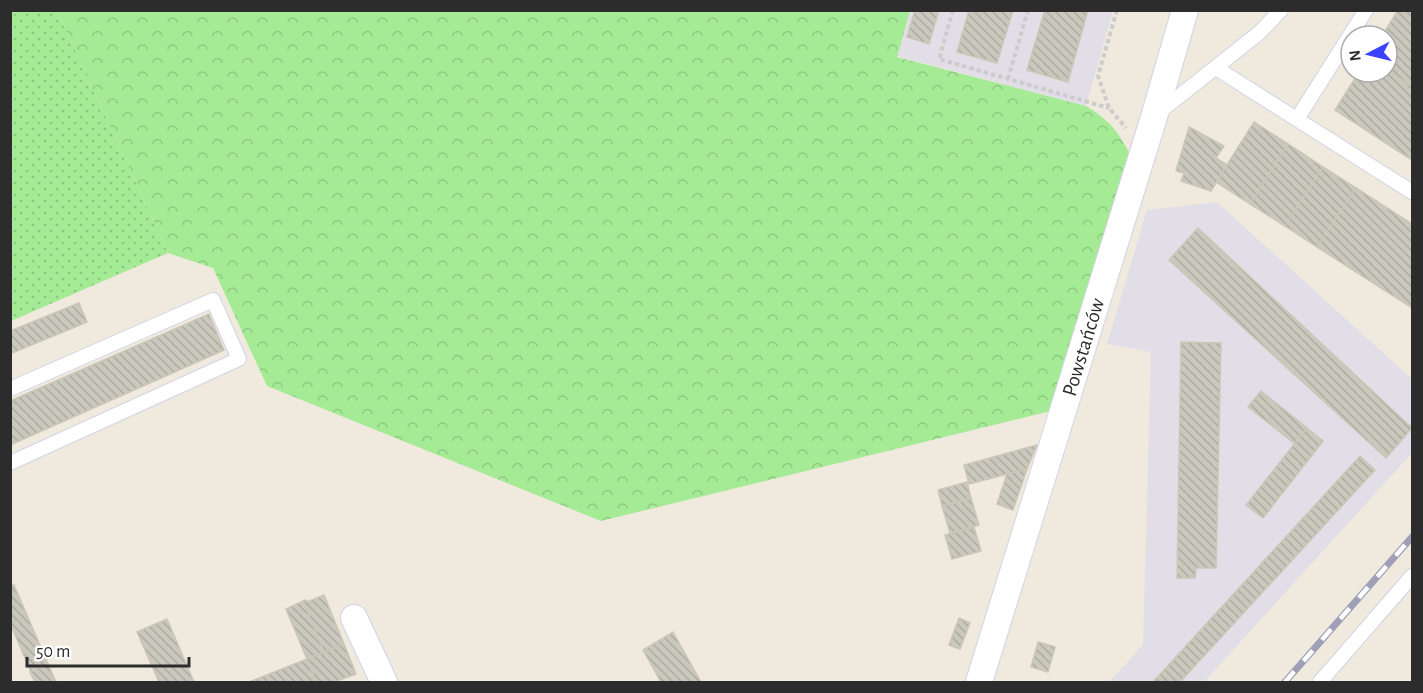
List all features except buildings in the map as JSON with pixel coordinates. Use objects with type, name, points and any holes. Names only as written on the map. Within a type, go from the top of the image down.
[{"type":"street","name":"Powstańców","points":[[979,682],[1185,10]]},
{"type":"street","points":[[354,618],[384,682]]},
{"type":"lane","points":[[1154,117],[1259,33],[1281,10]]},
{"type":"lane","points":[[1297,119],[1366,10]]},
{"type":"lane","points":[[1216,68],[1413,192]]},
{"type":"lane","points":[[10,389],[213,300],[239,359],[10,463]]},
{"type":"lane","points":[[1320,682],[1413,576]]},
{"type":"path","points":[[953,10],[939,59],[1109,108]]},
{"type":"path","points":[[1008,79],[1028,10]]},
{"type":"path","points":[[1117,10],[1098,76],[1109,108],[1144,149]]},
{"type":"shaded area","points":[[910,11],[1113,11],[1086,106],[897,56]]},
{"type":"shaded area","points":[[1217,202],[1412,379],[1412,453],[1204,682],[1109,682],[1143,645],[1151,352],[1107,344],[1147,210]]},
{"type":"green space","points":[[11,10],[57,11],[168,253],[11,321]]},
{"type":"green space","points":[[57,11],[910,11],[897,57],[1086,106],[1114,128],[1132,158],[1055,410],[601,521],[267,386],[213,268],[168,253]]},
{"type":"railway","points":[[1285,682],[1412,537]]}]
